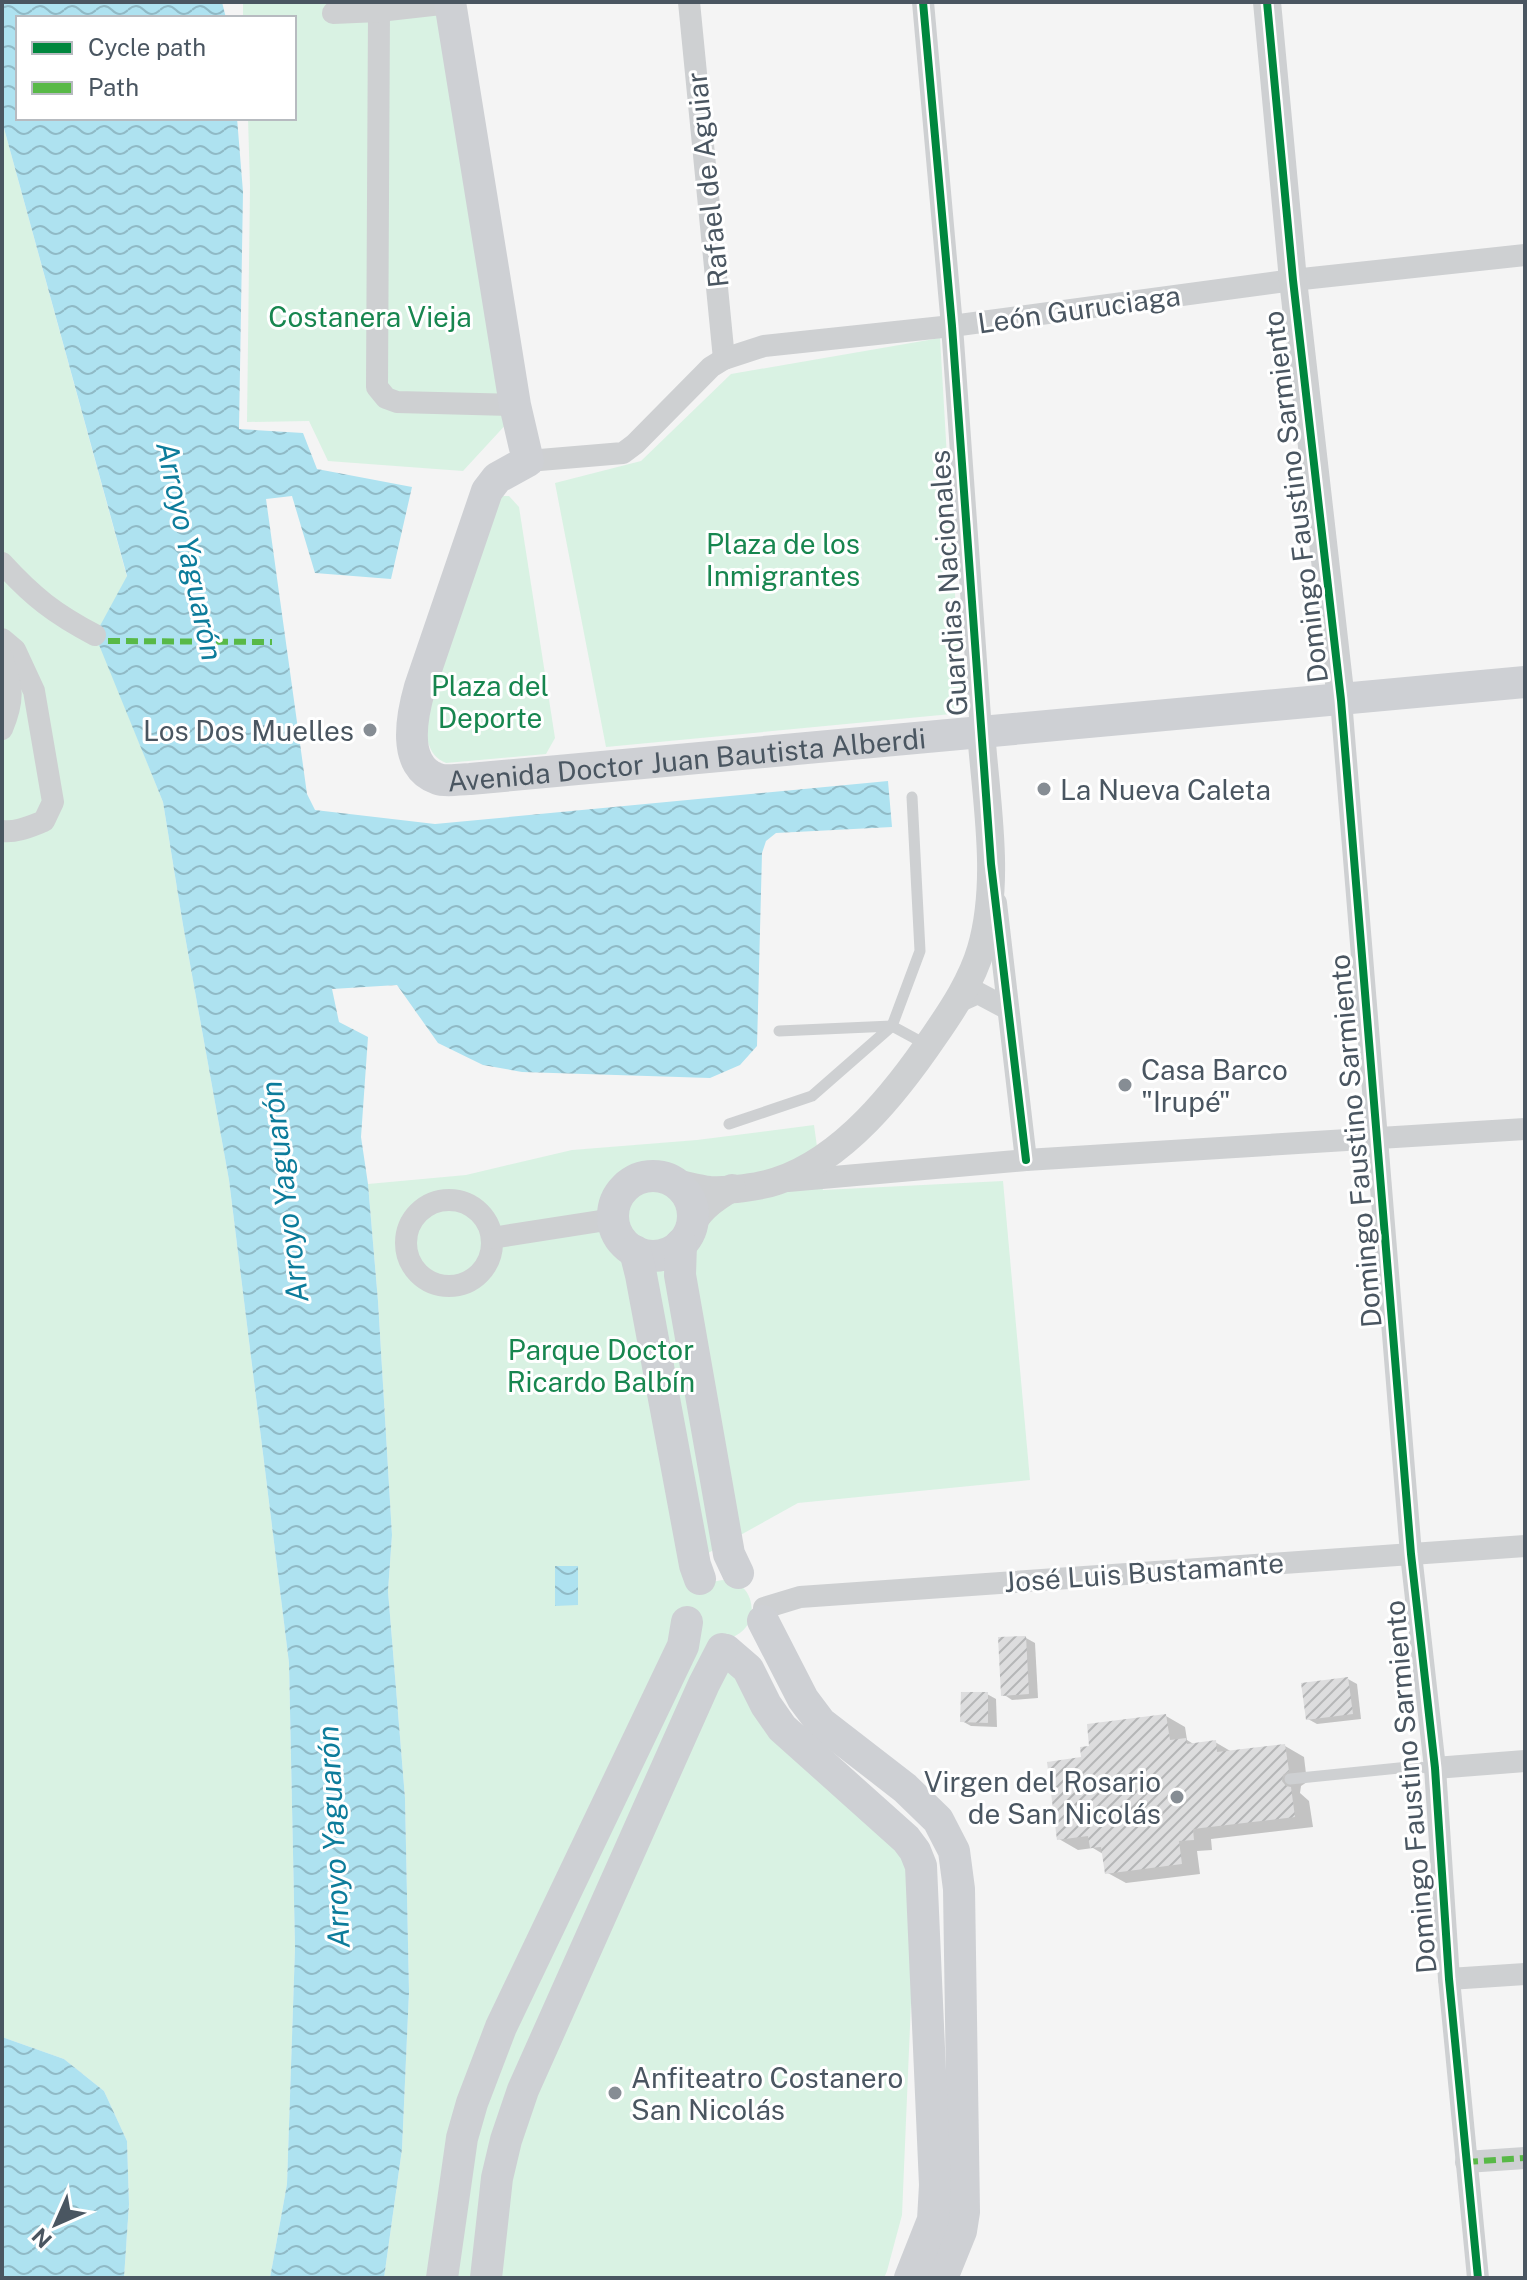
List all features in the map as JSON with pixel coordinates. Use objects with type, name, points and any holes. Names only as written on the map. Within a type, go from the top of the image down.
[{"type":"main road","points":[[450,3],[515,405],[528,461]]},
{"type":"main road","name":"Avenida Doctor Juan Bautista Alberdi","points":[[528,461],[497,478],[487,491],[420,687],[413,713],[412,743],[424,771],[439,780],[1525,682]]},
{"type":"main road","points":[[686,1236],[671,1252],[646,1255],[635,1251],[619,1238],[613,1219],[619,1195],[627,1185],[638,1179],[651,1176],[663,1178],[675,1183],[692,1208],[680,1275],[729,1554],[738,1573]]},
{"type":"main road","points":[[635,1251],[700,1579]]},
{"type":"main road","points":[[442,2278],[462,2138],[501,2027],[683,1646],[687,1622],[685,1611],[692,1588],[706,1575],[722,1570],[738,1573],[756,1586],[762,1596],[764,1614],[803,1699],[821,1723],[905,1788],[938,1820],[954,1851],[959,1889],[964,2212],[961,2231],[942,2278]]},
{"type":"main road","points":[[687,1622],[701,1641],[724,1650],[736,1648],[753,1638],[764,1614]]},
{"type":"main road","points":[[486,2278],[497,2178],[523,2090],[698,1698],[724,1650]]},
{"type":"main road","points":[[724,1650],[748,1669],[782,1728],[906,1839],[921,1866],[935,2185],[933,2220],[910,2278]]},
{"type":"street","name":"Rafael de Aguiar","points":[[689,2],[724,359]]},
{"type":"street","name":"Guardias Nacionales","points":[[923,2],[952,326],[991,864],[1026,1160]]},
{"type":"street","name":"Domingo Faustino Sarmiento","points":[[1267,2],[1293,280],[1341,700],[1411,1554],[1435,1768],[1449,1979],[1478,2278]]},
{"type":"street","points":[[333,13],[450,3]]},
{"type":"street","points":[[379,11],[377,387],[386,398],[397,402],[515,405]]},
{"type":"street","name":"León Guruciaga","points":[[528,461],[623,453],[711,367],[724,359],[764,346],[952,326],[1293,280],[1525,255]]},
{"type":"street","points":[[2,563],[27,590],[62,617],[95,635]]},
{"type":"street","points":[[2,639],[15,650],[34,691],[53,802],[44,821],[5,833],[2,831]]},
{"type":"street","points":[[2,657],[12,687],[10,710],[2,729]]},
{"type":"street","name":"Guardias Nacionales","points":[[675,1183],[710,1190],[776,1182],[828,1155],[874,1113],[913,1067],[958,1002],[981,951],[991,864]]},
{"type":"street","points":[[958,1002],[978,993],[1008,1009]]},
{"type":"street","points":[[776,1182],[1026,1160],[1525,1129]]},
{"type":"street","points":[[686,1236],[693,1220],[715,1198],[732,1188]]},
{"type":"street","points":[[492,1238],[613,1219]]},
{"type":"street","name":"José Luis Bustamante","points":[[764,1614],[800,1597],[1525,1546]]},
{"type":"street","points":[[1435,1768],[1525,1761]]},
{"type":"street","points":[[1449,1979],[1525,1974]]},
{"type":"street","points":[[1466,2162],[1525,2158]]},
{"type":"lane","points":[[729,1124],[812,1096],[892,1026],[920,951],[912,797]]},
{"type":"lane","points":[[779,1031],[892,1026],[928,1046]]},
{"type":"lane","points":[[1290,1779],[1409,1767],[1435,1768]]},
{"type":"green space","name":"Costanera Vieja","points":[[243,2],[440,2],[511,419],[463,471],[328,461],[309,421],[247,422],[248,120],[296,120],[296,16],[243,16]]},
{"type":"green space","points":[[2,121],[127,577],[96,635],[163,802],[229,1180],[289,1663],[295,1948],[287,2184],[270,2278],[124,2278],[129,2204],[127,2141],[104,2091],[64,2059],[2,2037]]},
{"type":"green space","name":"Plaza de los Inmigrantes","points":[[940,338],[962,713],[606,747],[555,483],[641,461],[731,374]]},
{"type":"green space","name":"Plaza del Deporte","points":[[501,496],[509,496],[519,507],[555,738],[546,754],[446,763],[431,750],[424,716]]},
{"type":"green space","name":"Parque Doctor Ricardo Balbín","points":[[814,1125],[823,1190],[1003,1181],[1030,1480],[798,1503],[683,1567],[697,1595],[717,1581],[740,1585],[747,1593],[751,1603],[748,1625],[739,1634],[726,1639],[900,1847],[916,1885],[902,2215],[887,2271],[884,2278],[384,2278],[402,2149],[409,1992],[405,1798],[388,1591],[392,1535],[368,1184],[466,1175],[572,1150],[697,1140]]},
{"type":"water","name":"Arroyo Yaguarón","points":[[2,2],[222,2],[226,16],[16,16],[16,120],[237,120],[243,192],[239,429],[303,433],[317,469],[412,487],[391,579],[315,573],[292,496],[266,499],[307,794],[315,810],[435,824],[888,781],[892,827],[776,833],[766,841],[762,853],[757,1046],[740,1065],[710,1078],[522,1072],[483,1065],[438,1043],[397,985],[332,989],[339,1022],[368,1037],[361,1137],[378,1301],[392,1535],[388,1591],[405,1798],[409,1992],[402,2149],[384,2278],[270,2278],[287,2184],[295,1948],[289,1663],[229,1180],[163,802],[95,635],[127,576],[2,121]]},
{"type":"water","points":[[555,1566],[578,1566],[578,1605],[555,1606]]},
{"type":"water","points":[[2,2037],[64,2059],[104,2091],[127,2141],[129,2204],[124,2278],[2,2278]]},
{"type":"building","points":[[1026,1636],[1029,1694],[1001,1696],[998,1637]]},
{"type":"building","points":[[1348,1677],[1353,1714],[1306,1720],[1301,1683]]},
{"type":"building","points":[[961,1692],[988,1692],[988,1723],[960,1722]]},
{"type":"building","points":[[1166,1714],[1170,1740],[1186,1738],[1187,1744],[1216,1740],[1217,1752],[1285,1744],[1289,1771],[1283,1775],[1282,1781],[1291,1787],[1295,1817],[1193,1829],[1194,1840],[1179,1841],[1182,1864],[1105,1874],[1101,1847],[1090,1848],[1088,1836],[1057,1840],[1047,1762],[1081,1757],[1080,1747],[1089,1746],[1087,1724]]},
{"type":"marked path","points":[[108,641],[272,642]]},
{"type":"marked path","points":[[1466,2162],[1525,2158]]},
{"type":"cycle path","points":[[923,2],[952,326],[991,864],[1026,1160]]},
{"type":"cycle path","points":[[1267,2],[1293,280],[1341,700],[1411,1554],[1435,1768],[1449,1979],[1478,2278]]},
{"type":"place","name":"Los Dos Muelles","points":[[370,730]]},
{"type":"place","name":"La Nueva Caleta","points":[[1044,789]]},
{"type":"place","name":"Casa Barco \"Irupé\"","points":[[1125,1085]]},
{"type":"place","name":"Virgen del Rosario de San Nicolás","points":[[1177,1797]]},
{"type":"place","name":"Anfiteatro Costanero San Nicolás","points":[[615,2093]]}]
